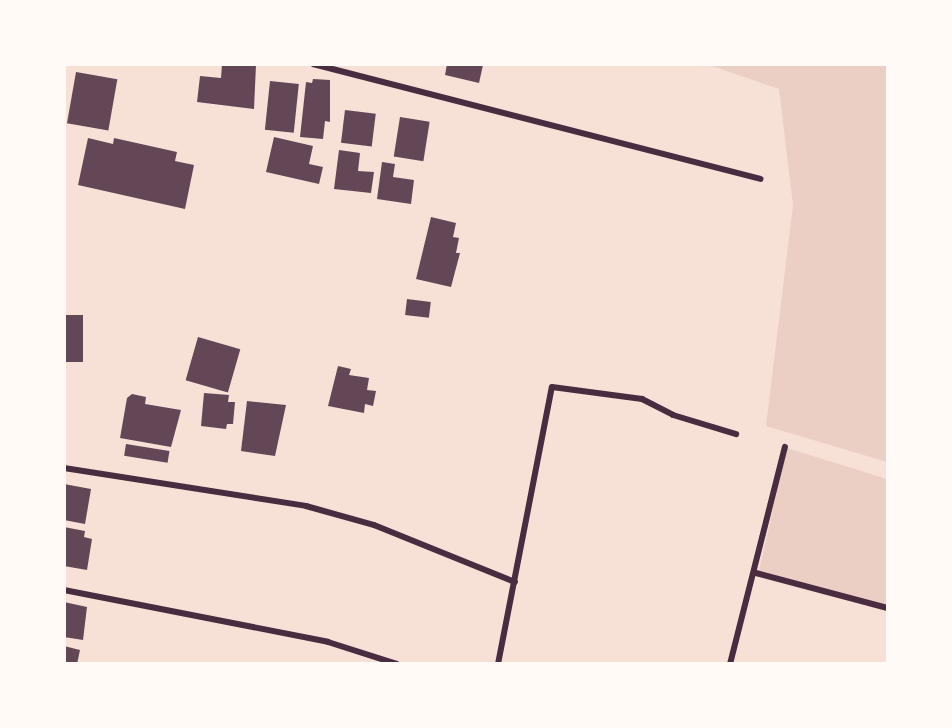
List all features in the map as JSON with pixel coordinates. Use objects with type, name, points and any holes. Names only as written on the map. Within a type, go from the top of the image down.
[{"type":"street","points":[[313,64],[760,179]]},
{"type":"street","points":[[498,663],[552,387],[642,399],[673,415],[736,434]]},
{"type":"street","points":[[730,663],[756,573],[785,447]]},
{"type":"street","points":[[64,468],[306,506],[374,525],[515,582]]},
{"type":"street","points":[[756,573],[888,608]]},
{"type":"street","points":[[64,591],[328,642],[397,663]]},
{"type":"shaded area","points":[[709,65],[887,65],[887,462],[766,426],[793,205],[779,89]]},
{"type":"shaded area","points":[[787,448],[887,479],[887,605],[759,571]]},
{"type":"building","points":[[222,64],[256,65],[254,109],[197,102],[200,76],[221,78]]},
{"type":"building","points":[[447,64],[483,65],[479,83],[445,75]]},
{"type":"building","points":[[76,72],[117,79],[108,131],[67,123]]},
{"type":"building","points":[[313,79],[330,80],[330,122],[325,121],[323,139],[300,137],[306,82],[312,83]]},
{"type":"building","points":[[270,81],[299,84],[294,133],[265,130]]},
{"type":"building","points":[[345,110],[376,114],[372,147],[341,143]]},
{"type":"building","points":[[400,117],[430,122],[423,161],[394,157]]},
{"type":"building","points":[[274,137],[313,146],[309,164],[323,167],[319,184],[266,172]]},
{"type":"building","points":[[88,138],[113,144],[114,138],[177,152],[175,161],[194,165],[185,209],[78,185]]},
{"type":"building","points":[[339,150],[360,153],[358,171],[374,172],[371,193],[334,189]]},
{"type":"building","points":[[382,162],[395,164],[393,177],[414,180],[411,204],[377,199]]},
{"type":"building","points":[[431,217],[456,223],[453,237],[459,238],[456,253],[460,253],[451,287],[416,279]]},
{"type":"building","points":[[407,299],[431,302],[429,318],[405,315]]},
{"type":"building","points":[[64,315],[83,315],[83,362],[64,362]]},
{"type":"building","points":[[198,337],[240,349],[228,392],[186,380]]},
{"type":"building","points":[[338,366],[351,369],[349,375],[369,378],[367,390],[376,391],[373,406],[365,404],[364,413],[328,406]]},
{"type":"building","points":[[204,393],[229,395],[228,402],[235,402],[233,424],[227,424],[226,429],[201,426]]},
{"type":"building","points":[[132,394],[146,397],[145,404],[181,410],[171,447],[120,438],[127,398]]},
{"type":"building","points":[[247,401],[286,405],[275,456],[241,451]]},
{"type":"building","points":[[126,444],[169,451],[168,463],[124,456]]},
{"type":"building","points":[[64,484],[91,489],[85,524],[64,520]]},
{"type":"building","points":[[64,527],[85,531],[84,537],[92,539],[87,570],[64,566]]},
{"type":"building","points":[[64,602],[87,607],[83,640],[64,637]]},
{"type":"building","points":[[64,646],[80,650],[77,664],[64,664]]}]
